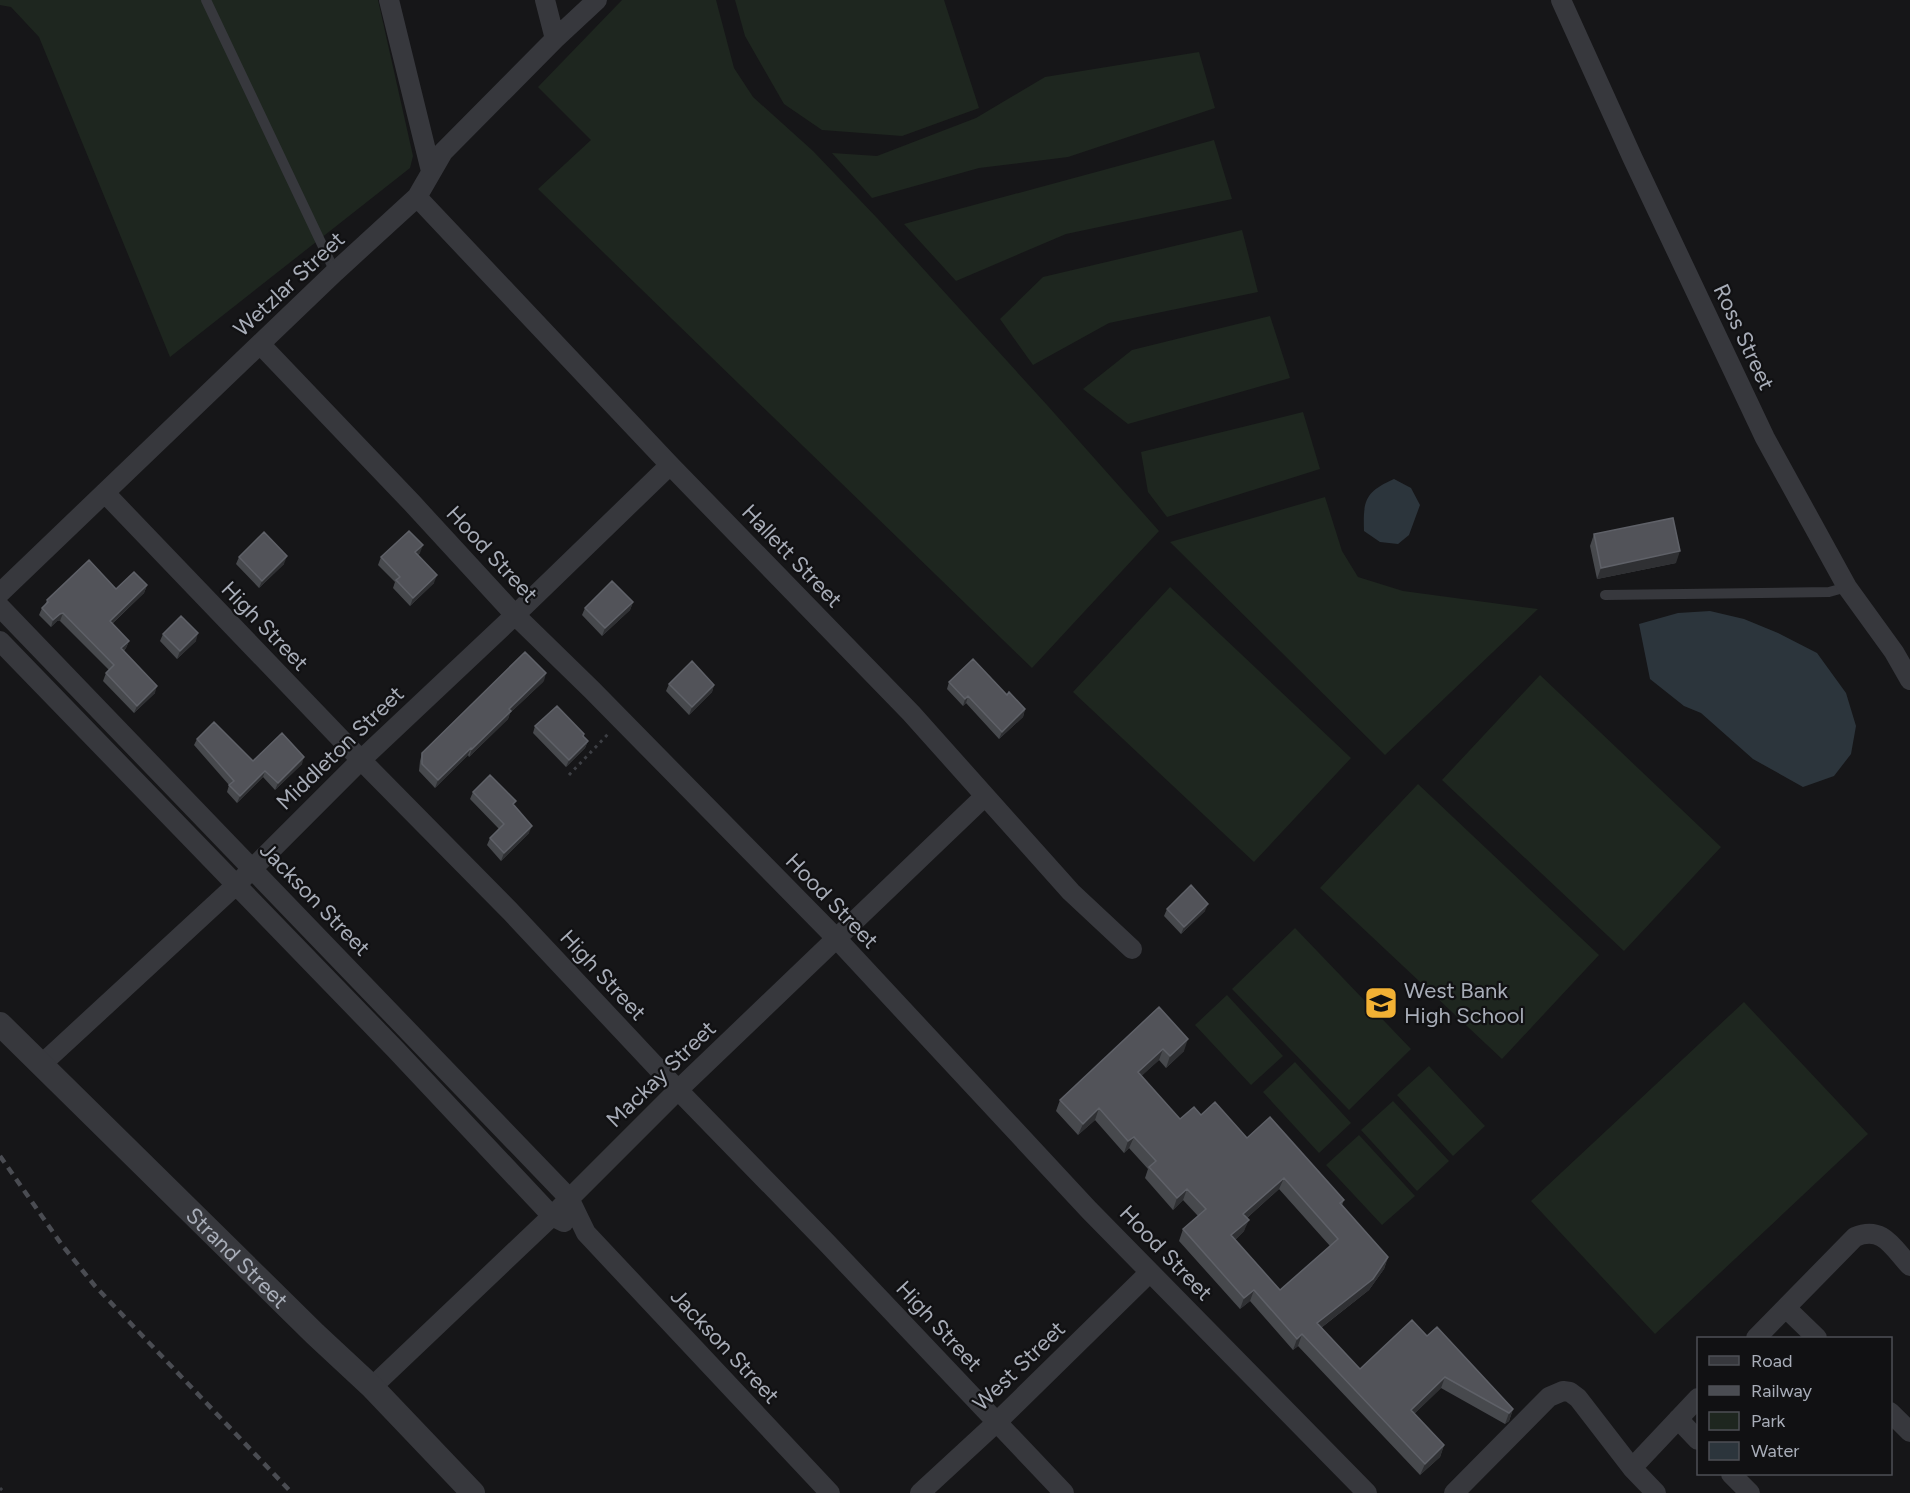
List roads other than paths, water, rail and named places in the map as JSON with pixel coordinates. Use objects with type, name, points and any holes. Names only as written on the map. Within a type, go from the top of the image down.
[{"type":"street","points":[[389,0],[431,171]]},
{"type":"street","points":[[545,0],[555,39]]},
{"type":"street","name":"Wetzlar Street","points":[[0,593],[335,272],[417,197],[443,152],[597,0]]},
{"type":"street","name":"Ross Street","points":[[1561,0],[1633,159],[1765,438],[1847,587],[1894,652],[1910,680]]},
{"type":"street","name":"Hallett Street","points":[[417,197],[670,465],[911,713],[1071,892],[1132,950]]},
{"type":"street","name":"Hood Street","points":[[260,345],[412,503],[514,615],[836,938],[1066,1185],[1367,1493]]},
{"type":"street","name":"Middleton Street","points":[[42,1064],[253,869],[361,760],[670,465]]},
{"type":"street","name":"High Street","points":[[105,493],[361,760],[510,911],[1064,1493]]},
{"type":"street","name":"Jackson Street","points":[[0,606],[569,1198],[586,1233],[830,1493]]},
{"type":"street","name":"Jackson Street","points":[[0,641],[395,1049],[552,1216],[586,1233]]},
{"type":"street","name":"Mackay Street","points":[[372,1387],[552,1216],[678,1090],[985,796]]},
{"type":"street","name":"Strand Street","points":[[0,1024],[149,1172],[372,1387],[473,1493]]},
{"type":"street","points":[[1757,1337],[1850,1242],[1862,1234],[1879,1234],[1910,1266]]},
{"type":"street","name":"West Street","points":[[920,1493],[1150,1272]]},
{"type":"street","points":[[1786,1308],[1816,1337]]},
{"type":"street","points":[[1454,1493],[1528,1417],[1553,1395],[1563,1391],[1574,1394],[1588,1409],[1632,1468],[1656,1493]]},
{"type":"street","points":[[1632,1468],[1697,1399]]},
{"type":"street","points":[[1892,1414],[1910,1432]]},
{"type":"street","points":[[1678,1419],[1697,1439]]},
{"type":"street","points":[[1733,1475],[1750,1493]]},
{"type":"lane","points":[[206,0],[335,272]]},
{"type":"lane","points":[[1605,595],[1829,592],[1847,587]]},
{"type":"water","points":[[1394,479],[1411,488],[1420,505],[1409,535],[1398,544],[1380,542],[1364,531],[1364,512],[1368,498],[1377,488]]},
{"type":"water","points":[[1710,611],[1744,619],[1817,653],[1846,693],[1856,726],[1851,754],[1834,776],[1803,787],[1753,759],[1701,713],[1684,706],[1650,679],[1639,624],[1678,613]]},
{"type":"railway","points":[[0,1156],[62,1245],[95,1286],[292,1493]]},
{"type":"place","name":"West Bank High School","points":[[1381,1003]]}]
